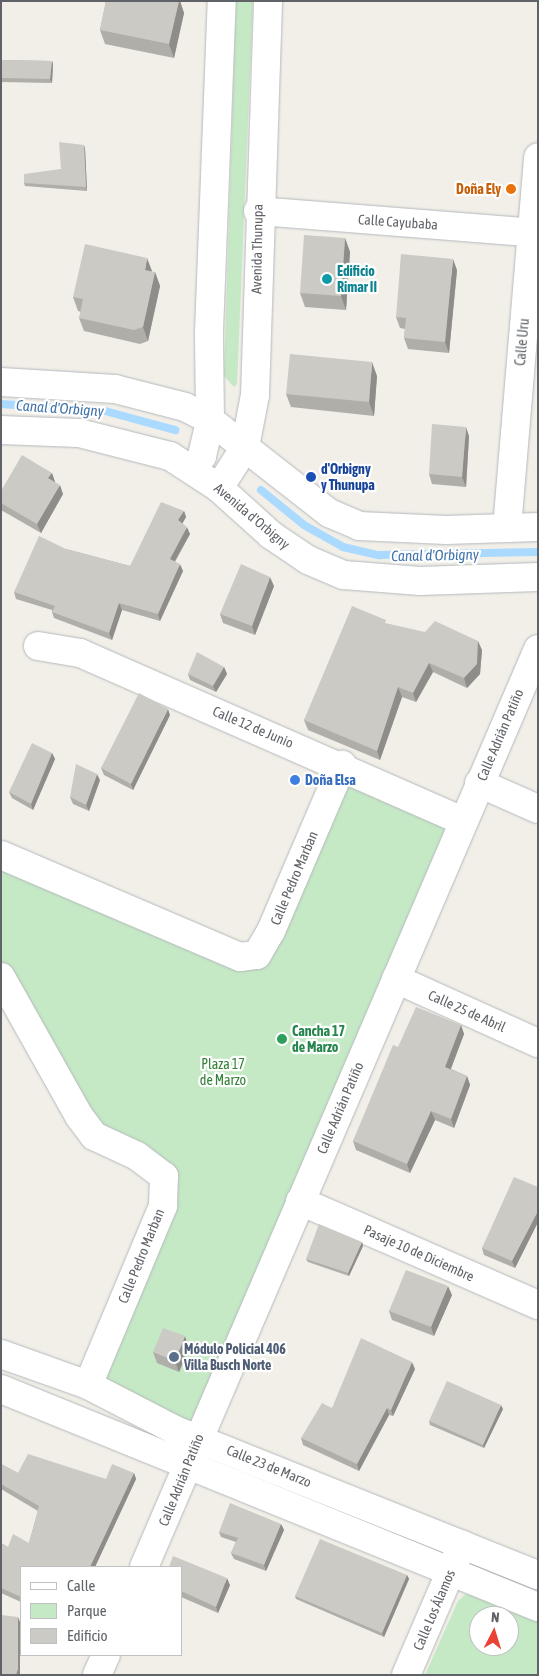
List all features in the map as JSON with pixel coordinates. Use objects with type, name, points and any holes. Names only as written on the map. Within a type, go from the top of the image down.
[{"type":"street","points":[[193,469],[202,456],[210,420],[209,332],[222,1]]},
{"type":"street","name":"Avenida Thunupa","points":[[219,488],[245,447],[255,395],[258,211],[268,1]]},
{"type":"street","name":"Calle Uru","points":[[507,528],[534,232],[538,157]]},
{"type":"street","name":"Calle Cayubaba","points":[[258,211],[534,232]]},
{"type":"street","points":[[1,382],[55,383],[157,396],[210,420],[329,513],[359,526],[538,527]]},
{"type":"street","name":"Avenida d'Orbigny","points":[[1,430],[79,433],[140,446],[193,469],[219,488],[286,545],[308,560],[344,575],[420,581],[538,576]]},
{"type":"street","name":"Calle 12 de Junio","points":[[38,646],[80,653],[342,765],[463,821]]},
{"type":"street","name":"Calle Adrián Patiño","points":[[144,1566],[538,649]]},
{"type":"street","name":"Calle Pedro Marban","points":[[1,855],[240,957],[257,955],[271,931],[342,765]]},
{"type":"street","points":[[479,783],[538,810]]},
{"type":"street","name":"Calle Pedro Marban","points":[[1,976],[78,1116],[94,1136],[137,1156],[164,1176],[163,1206],[88,1385]]},
{"type":"street","name":"Calle 25 de Abril","points":[[396,979],[538,1043]]},
{"type":"street","name":"Pasaje 10 de Diciembre","points":[[300,1201],[538,1305]]},
{"type":"street","name":"Calle 23 de Marzo","points":[[1,1354],[88,1385],[132,1411],[538,1575]]},
{"type":"street","points":[[1,1390],[538,1607]]},
{"type":"street","name":"Calle Los Álamos","points":[[406,1675],[462,1545]]},
{"type":"street","points":[[97,1675],[106,1656]]},
{"type":"green space","points":[[236,1],[253,1],[237,384],[234,387],[224,376]]},
{"type":"green space","name":"Plaza 17 de Marzo","points":[[352,782],[442,820],[444,831],[191,1423],[112,1385],[103,1375],[173,1189],[89,1118],[1,961],[1,866],[237,965]]},
{"type":"green space","points":[[469,1591],[507,1606],[469,1606],[469,1656],[519,1656],[519,1611],[538,1618],[538,1675],[425,1675],[458,1601]]},
{"type":"building","points":[[106,1],[179,1],[169,44],[100,30]]},
{"type":"building","points":[[1,60],[52,61],[50,79],[1,78]]},
{"type":"building","points":[[59,142],[84,145],[86,187],[24,183],[24,174],[61,169]]},
{"type":"building","name":"Edificio Rimar II","points":[[304,235],[345,238],[341,296],[300,293]]},
{"type":"building","points":[[85,244],[147,258],[145,270],[155,272],[143,327],[134,330],[79,318],[83,299],[73,297]]},
{"type":"building","points":[[401,254],[453,259],[445,342],[404,338],[406,318],[396,317]]},
{"type":"building","points":[[290,354],[372,362],[369,402],[286,394]]},
{"type":"building","points":[[432,424],[466,427],[462,477],[429,474]]},
{"type":"building","points":[[22,455],[52,473],[48,478],[60,485],[37,524],[1,503],[1,491]]},
{"type":"building","points":[[161,502],[184,511],[178,520],[187,527],[170,559],[180,564],[158,614],[119,603],[109,633],[52,612],[55,606],[14,592],[39,536],[66,549],[130,566]]},
{"type":"building","points":[[241,564],[270,577],[252,626],[220,614]]},
{"type":"building","points":[[352,606],[386,620],[385,623],[425,632],[435,621],[478,641],[477,664],[464,678],[429,663],[413,693],[398,687],[377,751],[304,720]]},
{"type":"building","points":[[197,652],[224,667],[213,686],[188,674]]},
{"type":"building","points":[[139,693],[168,709],[131,784],[101,768]]},
{"type":"building","points":[[32,743],[52,753],[31,804],[9,792]]},
{"type":"building","points":[[76,764],[97,774],[86,805],[70,797]]},
{"type":"building","points":[[416,1007],[461,1025],[445,1067],[467,1076],[451,1119],[431,1111],[407,1164],[353,1141],[393,1045],[398,1047]]},
{"type":"building","points":[[514,1177],[538,1187],[538,1211],[512,1261],[482,1248]]},
{"type":"building","points":[[319,1224],[362,1242],[348,1273],[306,1259]]},
{"type":"building","points":[[406,1270],[448,1286],[431,1327],[389,1311]]},
{"type":"building","points":[[163,1328],[185,1336],[175,1361],[153,1352]]},
{"type":"building","points":[[361,1338],[412,1362],[391,1410],[387,1408],[357,1464],[301,1438],[322,1403],[332,1408]]},
{"type":"building","points":[[447,1381],[501,1405],[483,1445],[429,1421]]},
{"type":"building","points":[[28,1454],[106,1479],[112,1464],[134,1473],[90,1566],[20,1566],[20,1597],[1,1588],[1,1543],[8,1547],[13,1534],[29,1543],[39,1506],[1,1484],[1,1464],[18,1473]]},
{"type":"building","points":[[230,1503],[281,1524],[264,1565],[231,1553],[238,1538],[219,1532]]},
{"type":"building","points":[[320,1539],[407,1575],[382,1633],[295,1596]]},
{"type":"building","points":[[173,1556],[227,1578],[216,1607],[182,1591],[182,1566],[169,1566]]},
{"type":"building","points":[[1,1615],[18,1617],[18,1669],[16,1675],[1,1675]]},
{"type":"waterway","name":"Canal d'Orbigny","points":[[1,404],[105,411],[175,430]]},
{"type":"waterway","name":"Canal d'Orbigny","points":[[261,490],[304,525],[343,547],[379,555],[538,552]]},
{"type":"place","name":"Doña Ely","points":[[511,189]]},
{"type":"place","name":"Edificio Rimar II","points":[[327,279]]},
{"type":"place","name":"d'Orbigny y Thunupa","points":[[311,477]]},
{"type":"place","name":"Doña Elsa","points":[[295,780]]},
{"type":"place","name":"Cancha 17 de Marzo","points":[[282,1039]]},
{"type":"place","name":"Módulo Policial 406 Villa Busch Norte","points":[[174,1357]]}]
